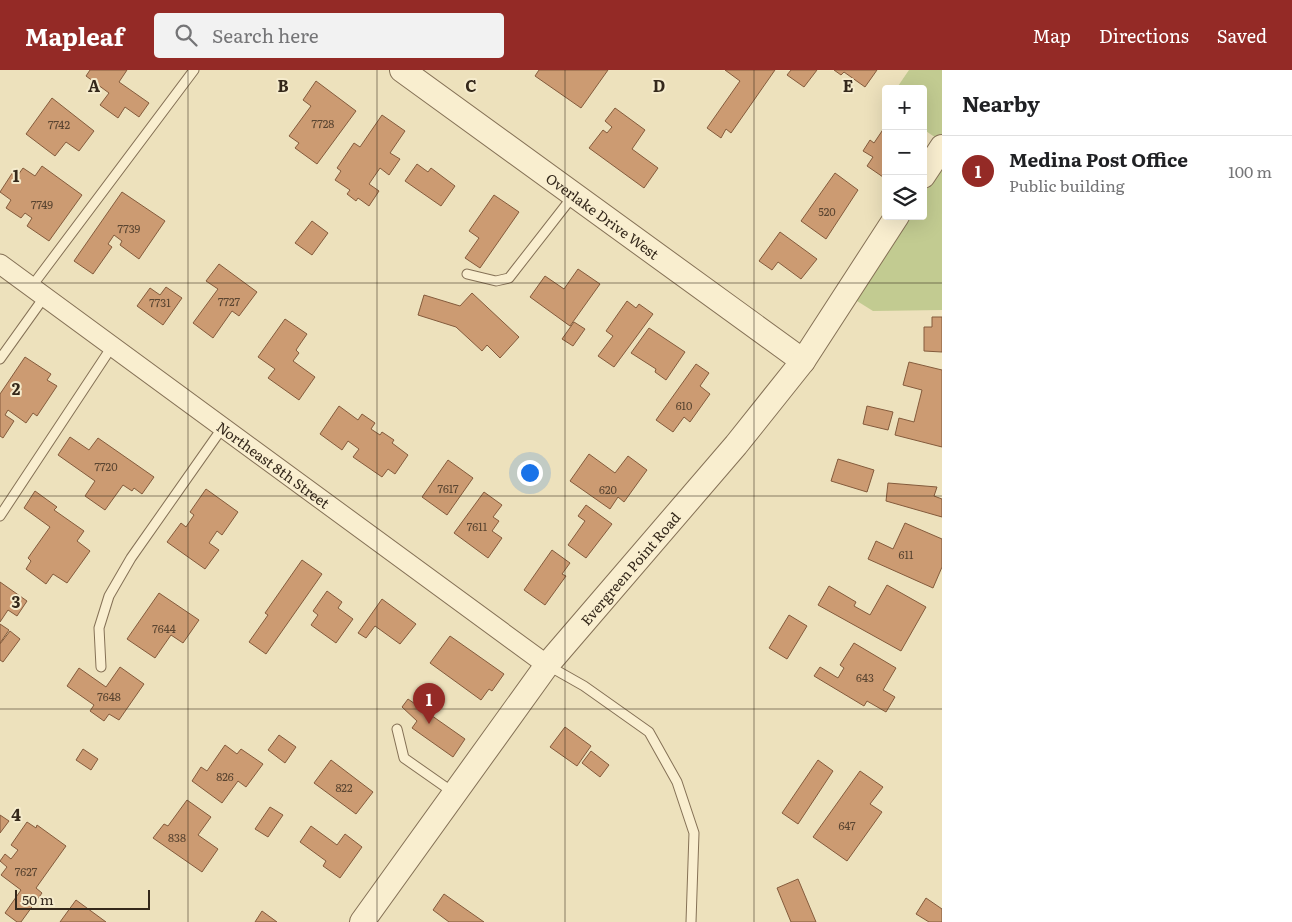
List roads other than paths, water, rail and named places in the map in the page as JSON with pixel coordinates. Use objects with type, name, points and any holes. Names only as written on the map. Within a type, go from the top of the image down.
[{"type":"street","name":"Overlake Drive West","points":[[402,70],[804,361]]},
{"type":"street","points":[[924,175],[942,146]]},
{"type":"street","name":"Evergreen Point Road","points":[[362,922],[547,665],[736,445],[804,361],[894,220]]},
{"type":"street","name":"Northeast 8th Street","points":[[0,264],[224,426],[547,665]]},
{"type":"lane","points":[[0,359],[38,291],[194,70]]},
{"type":"lane","points":[[467,274],[496,281],[509,278],[574,194]]},
{"type":"lane","points":[[0,516],[113,345]]},
{"type":"lane","points":[[101,667],[99,628],[109,596],[131,558],[224,426]]},
{"type":"lane","points":[[547,665],[577,681],[649,732],[677,782],[694,833],[691,922]]},
{"type":"lane","points":[[397,729],[404,758],[454,793]]},
{"type":"place","name":"Medina Post Office","points":[[429,724]]}]
